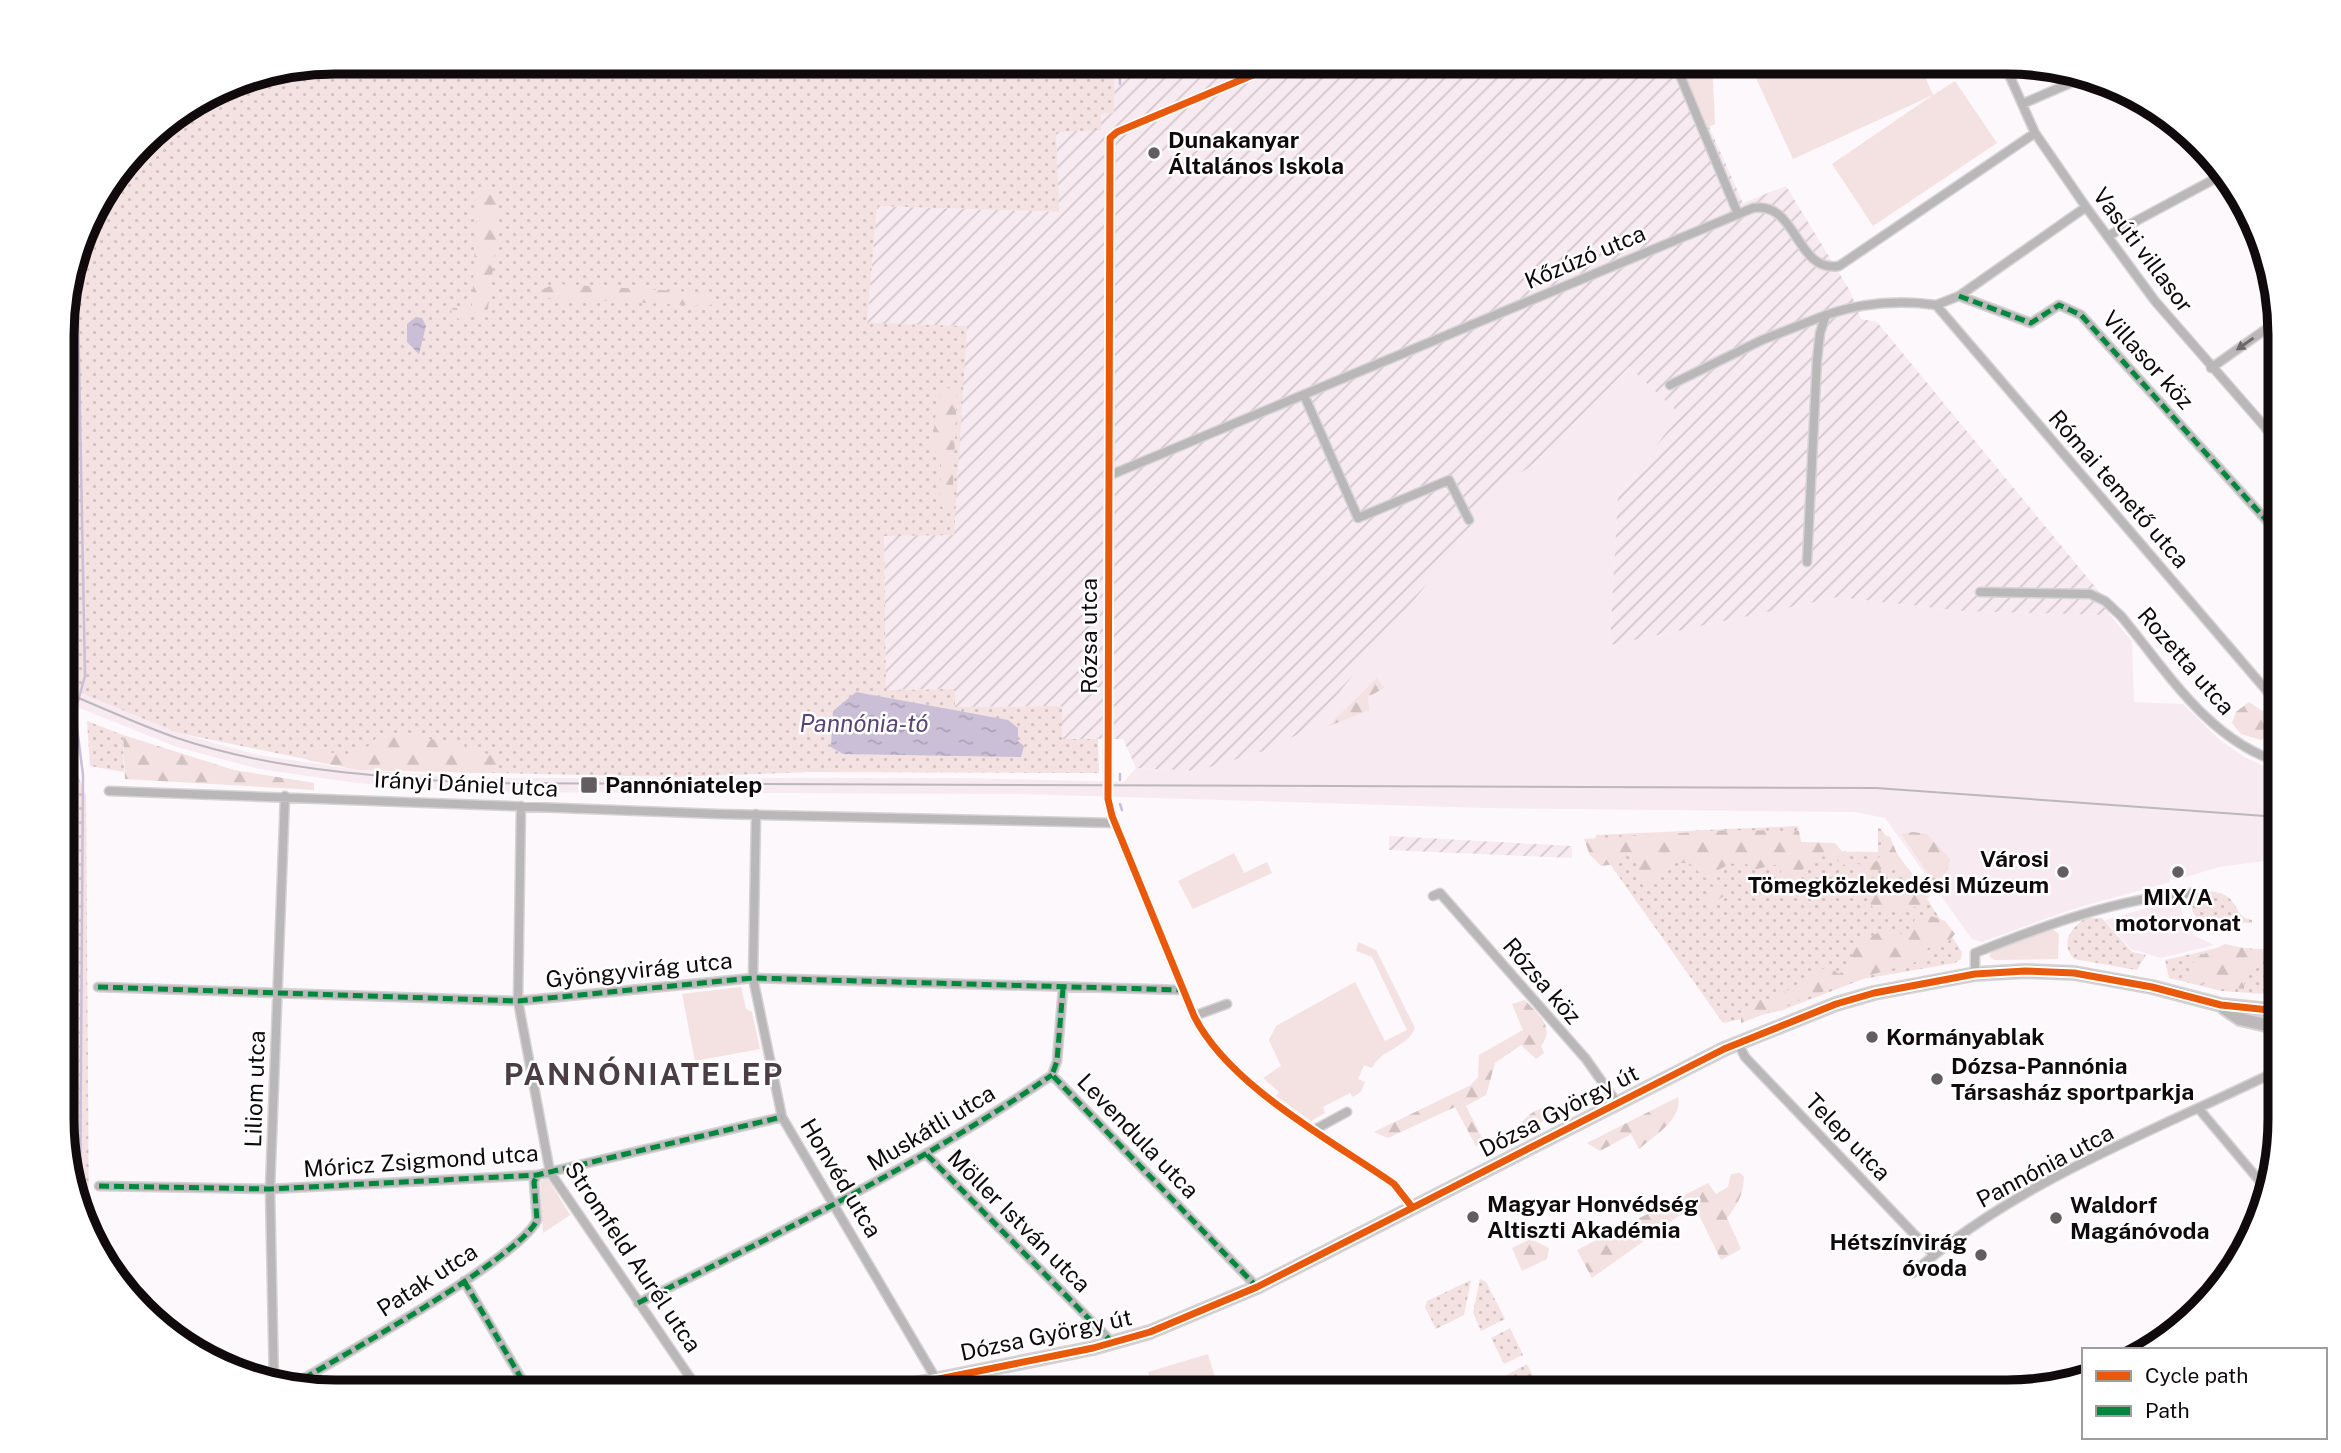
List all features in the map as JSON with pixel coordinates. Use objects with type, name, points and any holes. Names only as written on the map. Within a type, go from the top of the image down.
[{"type":"main road","name":"Dózsa György út","points":[[931,1380],[1113,1343],[1150,1332],[1257,1287],[1738,1043],[1836,1004],[1874,993],[1975,974],[2074,973],[2152,987],[2221,1006],[2268,1010]]},
{"type":"main road","points":[[2221,1006],[2240,1019],[2268,1025]]},
{"type":"street","name":"Rózsa utca","points":[[1255,74],[1117,132],[1110,138],[1108,799],[1194,1016],[1213,1046],[1241,1075],[1314,1130],[1394,1184],[1412,1207]]},
{"type":"street","points":[[1679,74],[1738,214]]},
{"type":"street","name":"Vasúti villasor","points":[[2009,74],[2035,133],[2086,207],[2155,301],[2266,429]]},
{"type":"street","points":[[2022,104],[2073,82]]},
{"type":"street","name":"Kőzúzó utca","points":[[1108,476],[1738,214],[1763,206],[1773,209],[1783,217],[1812,260],[1831,267],[1839,266],[2035,133]]},
{"type":"street","points":[[2108,236],[2216,178]]},
{"type":"street","points":[[1670,386],[1762,340],[1826,315],[1885,303],[1936,305],[1959,296],[2086,207]]},
{"type":"street","name":"Villasor köz","points":[[1959,296],[2031,323],[2059,305],[2081,315],[2268,523]]},
{"type":"street","name":"Római temető utca","points":[[1936,305],[2268,692]]},
{"type":"street","points":[[1807,562],[1817,360],[1820,333],[1826,315]]},
{"type":"street","points":[[2211,368],[2268,328]]},
{"type":"street","points":[[1304,395],[1358,519],[1449,480],[1469,520]]},
{"type":"street","name":"Rozetta utca","points":[[1980,592],[2090,594],[2105,601],[2121,616],[2211,723],[2251,750],[2268,757]]},
{"type":"street","name":"Irányi Dániel utca","points":[[109,791],[757,814],[1115,822]]},
{"type":"street","name":"Liliom utca","points":[[274,1372],[270,1189],[285,796]]},
{"type":"street","name":"Stromfeld Aurél utca","points":[[521,806],[518,1002],[550,1172],[692,1380]]},
{"type":"street","name":"Honvéd utca","points":[[757,814],[753,978],[782,1117],[936,1379]]},
{"type":"street","name":"Rózsa köz","points":[[1433,897],[1440,892],[1521,994],[1587,1059],[1617,1103]]},
{"type":"street","points":[[1975,974],[1975,953],[2032,931],[2115,906],[2192,893]]},
{"type":"street","name":"Gyöngyvirág utca","points":[[98,987],[518,1002],[753,978],[1183,990]]},
{"type":"street","name":"Levendula utca","points":[[1063,988],[1057,1061],[1052,1075],[1257,1287]]},
{"type":"street","points":[[1194,1016],[1227,1004]]},
{"type":"street","name":"Telep utca","points":[[1738,1043],[1750,1061],[1934,1255]]},
{"type":"street","name":"Muskátli utca","points":[[638,1303],[834,1206],[927,1155],[1052,1075]]},
{"type":"street","name":"Pannónia utca","points":[[1913,1273],[1934,1255],[2014,1200],[2076,1166],[2268,1075]]},
{"type":"street","points":[[2199,1109],[2260,1181]]},
{"type":"street","points":[[1314,1130],[1347,1112]]},
{"type":"street","name":"Móricz Zsigmond utca","points":[[99,1186],[270,1189],[537,1175],[782,1117]]},
{"type":"street","name":"Möller István utca","points":[[927,1155],[1113,1343]]},
{"type":"street","name":"Patak utca","points":[[304,1377],[464,1281],[533,1228],[537,1220],[534,1182],[537,1175]]},
{"type":"street","points":[[464,1281],[520,1380]]},
{"type":"shaded area","points":[[1115,74],[1686,74],[1743,203],[1786,186],[1850,291],[1861,319],[1877,322],[2101,594],[2110,615],[1963,611],[1838,597],[1610,645],[1618,496],[1680,414],[1629,367],[1534,465],[1500,484],[1474,513],[1469,532],[1341,690],[1346,695],[1308,729],[1267,750],[1197,771],[1136,768],[1123,739],[1062,739],[1061,706],[955,707],[954,689],[886,690],[884,536],[966,326],[867,324],[877,206],[1058,212],[1056,132],[1100,114],[1114,113]]},
{"type":"shaded area","points":[[1629,367],[1680,414],[1618,496],[1610,645],[1838,597],[1963,611],[2110,615],[2132,641],[2134,702],[2183,704],[2220,740],[2246,758],[2268,768],[2268,860],[2219,867],[2176,880],[2170,878],[2170,882],[2070,910],[1982,942],[1972,939],[1885,818],[1855,812],[1485,808],[1022,794],[472,792],[357,783],[259,769],[177,747],[74,706],[74,690],[178,733],[258,755],[359,770],[472,778],[961,778],[1124,782],[1136,768],[1197,771],[1267,750],[1308,729],[1345,695],[1340,690],[1469,532],[1473,513],[1500,484],[1534,465]]},
{"type":"shaded area","points":[[1389,836],[1572,846],[1572,858],[1389,850]]},
{"type":"shaded area","points":[[2178,899],[2186,926],[2195,936],[2214,945],[2161,958],[2131,949],[2105,920]]},
{"type":"green space","points":[[318,74],[1115,74],[1114,113],[1101,114],[1101,130],[1056,132],[1059,212],[877,206],[867,323],[967,326],[954,535],[884,536],[886,690],[955,689],[955,707],[1062,706],[1062,739],[1098,739],[1099,773],[812,772],[674,777],[359,770],[178,733],[74,690],[74,318],[82,267],[108,204],[138,162],[176,127],[219,100],[251,87]]},
{"type":"green space","points":[[1683,74],[1713,74],[1715,124],[1706,128]]},
{"type":"green space","points":[[1754,74],[1924,74],[1933,95],[1793,159]]},
{"type":"green space","points":[[1955,81],[1997,143],[1873,226],[1832,164]]},
{"type":"green space","points":[[486,190],[495,195],[499,218],[488,309],[484,314],[460,320],[451,312],[453,308],[472,307],[477,200]]},
{"type":"green space","points":[[555,284],[710,293],[718,302],[708,306],[545,298],[541,290]]},
{"type":"green space","points":[[948,388],[957,390],[952,508],[943,508],[940,505],[941,465],[932,444],[938,397]]},
{"type":"green space","points":[[1377,678],[1384,688],[1368,697],[1369,710],[1327,727]]},
{"type":"green space","points":[[2249,702],[2262,711],[2268,709],[2268,736],[2261,740],[2241,734],[2232,723],[2236,712]]},
{"type":"green space","points":[[87,721],[123,735],[124,772],[90,766]]},
{"type":"green space","points":[[123,735],[234,770],[314,783],[314,790],[125,779]]},
{"type":"green space","points":[[409,736],[451,742],[505,760],[484,773],[359,770],[307,760],[309,748],[345,754],[369,746],[376,738]]},
{"type":"green space","points":[[74,766],[86,796],[89,1207],[82,1186],[74,1135]]},
{"type":"green space","points":[[1798,826],[1801,851],[1878,852],[1878,828],[1881,829],[1962,952],[1961,959],[1955,963],[1863,979],[1783,1010],[1723,1023],[1595,843],[1596,835]]},
{"type":"green space","points":[[1733,830],[1799,831],[1801,842],[1835,843],[1848,859],[1861,865],[1875,862],[1881,855],[1881,834],[1890,837],[1898,856],[1930,896],[1918,907],[1874,910],[1867,897],[1873,885],[1898,898],[1908,895],[1909,888],[1896,869],[1882,869],[1863,876],[1833,858],[1814,855],[1788,888],[1782,883],[1780,864],[1756,869],[1744,863],[1729,864],[1713,873],[1726,895],[1710,905],[1710,891],[1714,886],[1689,863],[1668,863],[1644,887],[1637,877],[1640,858],[1627,852],[1615,864],[1601,866],[1590,855],[1584,839]]},
{"type":"green space","points":[[1901,834],[1927,834],[1950,859],[1947,872],[1934,882]]},
{"type":"green space","points":[[1234,853],[1244,873],[1267,862],[1272,873],[1193,909],[1178,881]]},
{"type":"green space","points":[[2202,891],[2225,895],[2240,914],[2252,920],[2252,923],[2224,922],[2223,928],[2200,920],[2193,913],[2191,901]]},
{"type":"green space","points":[[1931,916],[1945,921],[1955,934],[1947,943],[1928,948],[1923,960],[1856,979],[1741,1023],[1741,1015],[1757,1000],[1773,999],[1828,966],[1839,974],[1852,965],[1854,946],[1883,930],[1907,935],[1915,919]]},
{"type":"green space","points":[[2086,918],[2102,918],[2132,952],[2146,955],[2137,970],[2074,959],[2068,947],[2069,936]]},
{"type":"green space","points":[[2052,929],[2059,934],[2058,959],[1994,960],[1989,956],[1993,951]]},
{"type":"green space","points":[[1358,942],[1376,950],[1415,1028],[1406,1040],[1382,1056],[1372,1068],[1364,1065],[1358,1079],[1365,1082],[1361,1092],[1353,1097],[1350,1093],[1323,1107],[1325,1113],[1311,1121],[1276,1096],[1279,1092],[1263,1078],[1281,1066],[1269,1040],[1276,1026],[1355,982],[1385,1041],[1407,1030],[1372,957],[1356,951]]},
{"type":"green space","points":[[2225,944],[2268,953],[2264,961],[2245,971],[2244,989],[2194,983],[2189,970],[2196,958]]},
{"type":"green space","points":[[2222,947],[2268,949],[2268,994],[2222,991],[2169,978],[2165,960]]},
{"type":"green space","points":[[741,987],[746,1009],[752,1012],[760,1049],[695,1061],[682,994]]},
{"type":"green space","points":[[1525,1000],[1546,1026],[1547,1032],[1541,1046],[1544,1053],[1536,1059],[1521,1045],[1495,1063],[1486,1095],[1466,1106],[1484,1142],[1476,1146],[1455,1107],[1388,1138],[1374,1132],[1471,1085],[1478,1077],[1479,1055],[1523,1030],[1512,1004]]},
{"type":"green space","points":[[1678,1097],[1676,1113],[1672,1120],[1639,1149],[1631,1134],[1600,1151],[1587,1143]]},
{"type":"green space","points":[[1551,1105],[1559,1113],[1515,1135],[1529,1115]]},
{"type":"green space","points":[[1740,1173],[1744,1177],[1741,1194],[1727,1218],[1741,1249],[1721,1260],[1694,1205],[1592,1278],[1577,1250],[1708,1183],[1716,1194],[1728,1187],[1731,1174]]},
{"type":"green space","points":[[548,1179],[570,1215],[543,1233],[540,1182]]},
{"type":"green space","points":[[1531,1239],[1549,1248],[1547,1259],[1522,1271],[1512,1248]]},
{"type":"green space","points":[[1480,1279],[1486,1282],[1505,1319],[1481,1331],[1473,1313]]},
{"type":"green space","points":[[1471,1280],[1464,1315],[1436,1329],[1425,1307],[1427,1301]]},
{"type":"green space","points":[[1510,1328],[1523,1355],[1504,1364],[1491,1338]]},
{"type":"green space","points":[[1208,1354],[1216,1380],[1151,1380],[1148,1372]]},
{"type":"green space","points":[[1527,1364],[1535,1380],[1504,1380],[1503,1377]]},
{"type":"green space","points":[[1039,1376],[1042,1380],[1019,1380]]},
{"type":"water","points":[[416,317],[422,318],[426,326],[419,354],[407,342],[407,324]]},
{"type":"water","name":"Pannónia-tó","points":[[856,692],[1008,720],[1018,728],[1018,741],[1024,746],[1021,757],[843,754],[831,747],[833,711]]},
{"type":"waterway","points":[[1120,74],[1120,84]]},
{"type":"waterway","points":[[78,292],[85,676],[75,712],[83,775],[80,1176]]},
{"type":"waterway","points":[[1120,774],[1120,780]]},
{"type":"waterway","points":[[1120,804],[1122,810]]},
{"type":"tram line","points":[[74,696],[177,738],[249,758],[323,770],[472,783],[1876,788],[2268,816]]},
{"type":"marked path","points":[[1959,296],[2031,323],[2059,305],[2081,315],[2268,522]]},
{"type":"marked path","points":[[98,987],[518,1001],[753,978],[1183,990]]},
{"type":"marked path","points":[[1063,988],[1057,1061],[1052,1075],[1257,1287]]},
{"type":"marked path","points":[[638,1303],[797,1224],[901,1168],[1052,1075]]},
{"type":"marked path","points":[[99,1186],[270,1189],[537,1175],[782,1117]]},
{"type":"marked path","points":[[927,1155],[1113,1343]]},
{"type":"marked path","points":[[306,1378],[464,1282],[523,1237],[537,1220],[534,1182],[537,1175]]},
{"type":"marked path","points":[[464,1281],[520,1380]]},
{"type":"cycle path","points":[[1255,74],[1117,132],[1110,138],[1108,799],[1112,816],[1194,1016],[1210,1042],[1231,1066],[1256,1088],[1312,1130],[1394,1184],[1412,1207]]},
{"type":"cycle path","points":[[934,1380],[1093,1348],[1150,1332],[1257,1287],[1724,1049],[1836,1004],[1874,993],[1975,974],[2025,971],[2074,973],[2152,987],[2221,1005],[2268,1010]]},
{"type":"place","name":"Dunakanyar Általános Iskola","points":[[1154,153]]},
{"type":"place","name":"Pannóniatelep","points":[[589,785]]},
{"type":"place","name":"Városi Tömegközlekedési Múzeum","points":[[2063,872]]},
{"type":"place","name":"MIX/A motorvonat","points":[[2178,872]]},
{"type":"place","name":"Kormányablak","points":[[1872,1037]]},
{"type":"place","name":"Dózsa-Pannónia Társasház sportparkja","points":[[1937,1079]]},
{"type":"place","name":"Magyar Honvédség Altiszti Akadémia","points":[[1473,1217]]},
{"type":"place","name":"Waldorf Magánóvoda","points":[[2056,1218]]},
{"type":"place","name":"Hétszínvirág óvoda","points":[[1981,1255]]},
{"type":"district","name":"PANNÓNIATELEP","points":[[644,1075]]}]
